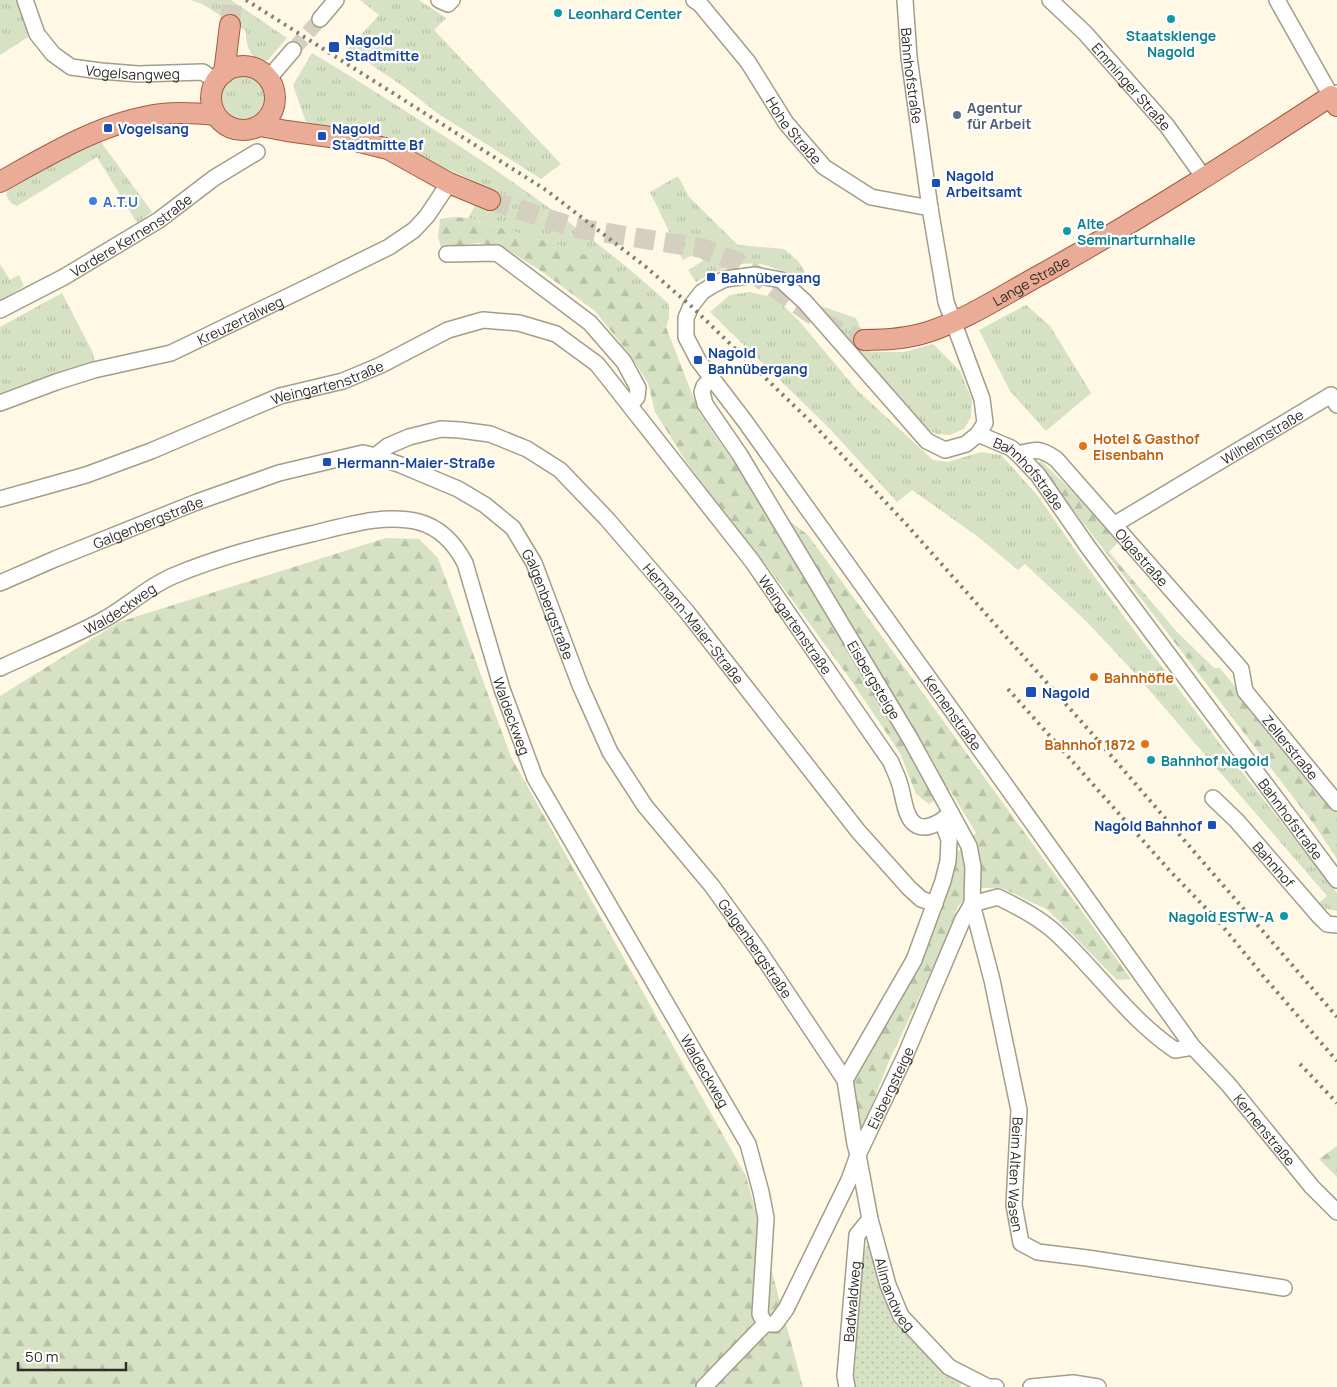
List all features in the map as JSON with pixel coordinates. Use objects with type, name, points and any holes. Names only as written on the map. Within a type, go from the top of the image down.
[{"type":"main road","points":[[163,114],[217,81],[232,68],[242,66],[261,72],[273,87],[274,106],[271,114],[260,126],[250,130],[229,128],[220,122],[215,115],[210,98],[217,81],[230,25],[251,68]]},
{"type":"main road","name":"Lange Straße","points":[[864,340],[899,340],[927,333],[952,323],[1062,263],[1205,179],[1335,98]]},
{"type":"main road","points":[[274,106],[312,134]]},
{"type":"main road","points":[[0,182],[69,145],[108,128],[142,117],[191,113],[215,115]]},
{"type":"main road","points":[[260,126],[287,132],[352,140],[388,149],[449,182],[490,200]]},
{"type":"street","name":"Vogelsangweg","points":[[25,0],[37,34],[52,54],[72,67],[138,74],[202,72],[217,81]]},
{"type":"street","points":[[320,19],[336,0]]},
{"type":"street","points":[[439,0],[448,4],[452,0]]},
{"type":"street","name":"Hohe Straße","points":[[694,0],[700,4],[748,62],[786,123],[824,167],[871,197],[930,208]]},
{"type":"street","name":"Bahnhofstraße","points":[[905,0],[909,57],[930,208],[946,302],[952,323],[982,399],[985,423],[978,434],[1011,448],[1038,475],[1088,547],[1337,880]]},
{"type":"street","name":"Emminger Straße","points":[[1050,0],[1085,33],[1167,126],[1205,179]]},
{"type":"street","points":[[1277,0],[1335,98]]},
{"type":"street","points":[[268,79],[293,50]]},
{"type":"street","name":"Vordere Kernenstraße","points":[[0,310],[64,276],[159,220],[214,178],[257,152]]},
{"type":"street","name":"Kreuzertalweg","points":[[0,403],[94,370],[171,353],[320,281],[389,247],[414,230],[427,216],[449,182]]},
{"type":"street","points":[[447,254],[497,253],[590,323],[624,362],[638,388],[637,397],[630,405]]},
{"type":"street","points":[[712,378],[698,360],[686,337],[686,318],[691,306],[702,292],[725,279],[755,275],[781,280],[805,302],[927,441],[945,450],[966,444],[978,434]]},
{"type":"street","name":"Weingartenstraße","points":[[0,499],[86,474],[150,451],[280,396],[344,381],[381,365],[448,330],[483,320],[519,323],[556,334],[597,364],[752,561],[891,762],[900,784],[907,814],[911,820],[918,826],[930,827],[946,817]]},
{"type":"street","name":"Eisbergsteige","points":[[704,1387],[765,1324],[775,1324],[786,1309],[849,1180],[858,1155],[904,1056],[963,919],[972,904],[973,867],[968,846],[946,817],[906,731],[740,455],[705,404],[702,392],[704,386],[712,378]]},
{"type":"street","name":"Kernenstraße","points":[[712,378],[756,435],[1193,1046],[1228,1084],[1312,1188],[1337,1212]]},
{"type":"street","name":"Wilhelmstraße","points":[[1114,524],[1334,400]]},
{"type":"street","name":"Hermann-Maier-Straße","points":[[375,456],[388,446],[409,437],[440,429],[460,430],[490,434],[527,449],[560,470],[607,519],[687,612],[858,831],[908,888],[921,899],[935,904]]},
{"type":"street","name":"Olgastraße","points":[[1018,454],[1033,450],[1044,450],[1056,459],[1241,669],[1245,691]]},
{"type":"street","name":"Galgenbergstraße","points":[[0,583],[188,505],[279,473],[363,453],[434,478],[458,489],[485,505],[513,528],[534,563],[580,685],[610,752],[645,806],[712,886],[748,936],[845,1080],[854,1144],[858,1155]]},
{"type":"street","name":"Waldeckweg","points":[[0,668],[104,619],[150,588],[172,576],[244,550],[364,521],[399,519],[420,522],[445,536],[456,546],[465,563],[502,690],[535,778],[748,1144],[762,1192],[766,1218],[760,1314],[765,1324]]},
{"type":"street","name":"Zellerstraße","points":[[1245,691],[1337,803]]},
{"type":"street","name":"Bahnhof","points":[[1213,798],[1237,821],[1320,918],[1327,924],[1337,924]]},
{"type":"street","name":"Eisbergsteige","points":[[845,1080],[914,960],[935,904],[948,861],[949,840],[946,817]]},
{"type":"street","points":[[972,904],[998,897],[1026,912],[1056,932],[1154,1036],[1175,1050],[1193,1046]]},
{"type":"street","name":"Beim Alten Wasen","points":[[972,904],[992,980],[1019,1110],[1014,1205],[1020,1243],[1038,1252],[1284,1288]]},
{"type":"street","name":"Allmandweg","points":[[858,1155],[870,1219],[888,1285],[901,1316],[949,1367],[988,1386],[996,1387]]},
{"type":"street","name":"Badwaldweg","points":[[847,1387],[846,1376],[857,1236],[870,1219]]},
{"type":"street","points":[[1031,1387],[1073,1383],[1098,1387]]},
{"type":"green space","points":[[0,0],[21,0],[28,37],[0,55]]},
{"type":"green space","points":[[191,0],[231,0],[287,38],[268,60],[258,60],[248,47],[246,31],[202,4]]},
{"type":"green space","points":[[360,0],[419,0],[446,18],[434,30],[561,164],[541,179],[437,113],[407,89],[348,49],[379,15]]},
{"type":"green space","points":[[312,53],[485,163],[603,248],[669,304],[669,318],[666,327],[603,263],[565,247],[468,218],[476,204],[493,211],[486,189],[474,181],[373,136],[306,122],[293,85]]},
{"type":"green space","points":[[238,75],[248,75],[260,82],[267,94],[267,104],[260,116],[248,123],[238,123],[230,119],[223,112],[219,104],[219,94],[223,86],[230,79]]},
{"type":"green space","points":[[98,138],[152,212],[137,223],[97,157],[17,206],[11,203],[6,195],[8,188]]},
{"type":"green space","points":[[678,176],[689,197],[738,245],[784,249],[798,261],[804,270],[802,284],[788,274],[762,264],[737,265],[696,282],[688,270],[703,261],[698,252],[683,260],[650,192]]},
{"type":"green space","points":[[453,217],[468,218],[565,247],[604,263],[666,327],[699,412],[756,495],[808,535],[1131,979],[1117,980],[1048,910],[1002,888],[978,888],[958,906],[942,949],[889,1061],[860,1135],[854,1079],[956,854],[976,833],[950,790],[929,804],[916,794],[900,753],[853,683],[782,586],[687,463],[655,412],[648,383],[630,355],[595,311],[544,273],[505,248],[479,243],[441,248],[438,237],[440,219]]},
{"type":"green space","points":[[0,264],[10,280],[19,275],[24,286],[0,300]]},
{"type":"green space","points":[[749,292],[768,296],[786,308],[857,390],[933,460],[948,462],[981,452],[1001,455],[1038,496],[1125,618],[1227,753],[1337,893],[1337,911],[1326,909],[1319,903],[1327,896],[1131,669],[1087,622],[1025,564],[1018,570],[977,536],[912,490],[897,502],[829,428],[710,312],[730,295]]},
{"type":"green space","points":[[62,293],[92,351],[98,373],[0,409],[0,327]]},
{"type":"green space","points":[[815,304],[856,318],[871,352],[904,352],[933,344],[960,371],[972,400],[971,417],[964,429],[950,435],[936,434],[922,425]]},
{"type":"green space","points":[[1026,305],[1050,326],[1091,393],[1046,431],[1010,391],[979,330]]},
{"type":"green space","points":[[1041,461],[1120,540],[1109,552],[1177,632],[1214,668],[1220,668],[1337,813],[1337,859],[1316,827],[1038,464]]},
{"type":"green space","points":[[386,538],[419,539],[438,558],[511,757],[746,1176],[803,1387],[0,1387],[0,696],[119,622]]},
{"type":"green space","points":[[1337,1146],[1337,1177],[1319,1159]]},
{"type":"green space","points":[[868,1240],[888,1304],[917,1343],[963,1380],[960,1387],[851,1387],[861,1265]]},
{"type":"tunnel","points":[[230,25],[232,0]]},
{"type":"tunnel","points":[[293,50],[320,19]]},
{"type":"tunnel","points":[[490,200],[576,228],[701,248],[737,262],[832,328],[864,340]]},
{"type":"railway","points":[[246,0],[546,190],[646,267],[691,306],[814,425],[906,524],[1095,737],[1337,1017]]},
{"type":"railway","points":[[1008,689],[1170,871],[1220,923],[1337,1061]]},
{"type":"railway","points":[[1300,1064],[1337,1103]]},
{"type":"place","name":"Leonhard Center","points":[[558,13]]},
{"type":"place","name":"Staatsklenge Nagold","points":[[1171,19]]},
{"type":"place","name":"Nagold Stadtmitte","points":[[334,47]]},
{"type":"place","name":"Agentur für Arbeit","points":[[957,115]]},
{"type":"place","name":"Vogelsang","points":[[108,128]]},
{"type":"place","name":"Nagold Stadtmitte Bf","points":[[322,136]]},
{"type":"place","name":"Nagold Arbeitsamt","points":[[936,183]]},
{"type":"place","name":"A.T.U","points":[[93,201]]},
{"type":"place","name":"Alte Seminarturnhalle","points":[[1067,231]]},
{"type":"place","name":"Bahnübergang","points":[[711,277]]},
{"type":"place","name":"Nagold Bahnübergang","points":[[698,360]]},
{"type":"place","name":"Hotel & Gasthof Eisenbahn","points":[[1083,446]]},
{"type":"place","name":"Hermann-Maier-Straße","points":[[327,462]]},
{"type":"place","name":"Bahnhöfle","points":[[1094,677]]},
{"type":"place","name":"Nagold","points":[[1031,692]]},
{"type":"place","name":"Bahnhof 1872","points":[[1145,744]]},
{"type":"place","name":"Bahnhof Nagold","points":[[1151,760]]},
{"type":"place","name":"Nagold Bahnhof","points":[[1212,825]]},
{"type":"place","name":"Nagold ESTW-A","points":[[1284,916]]}]
